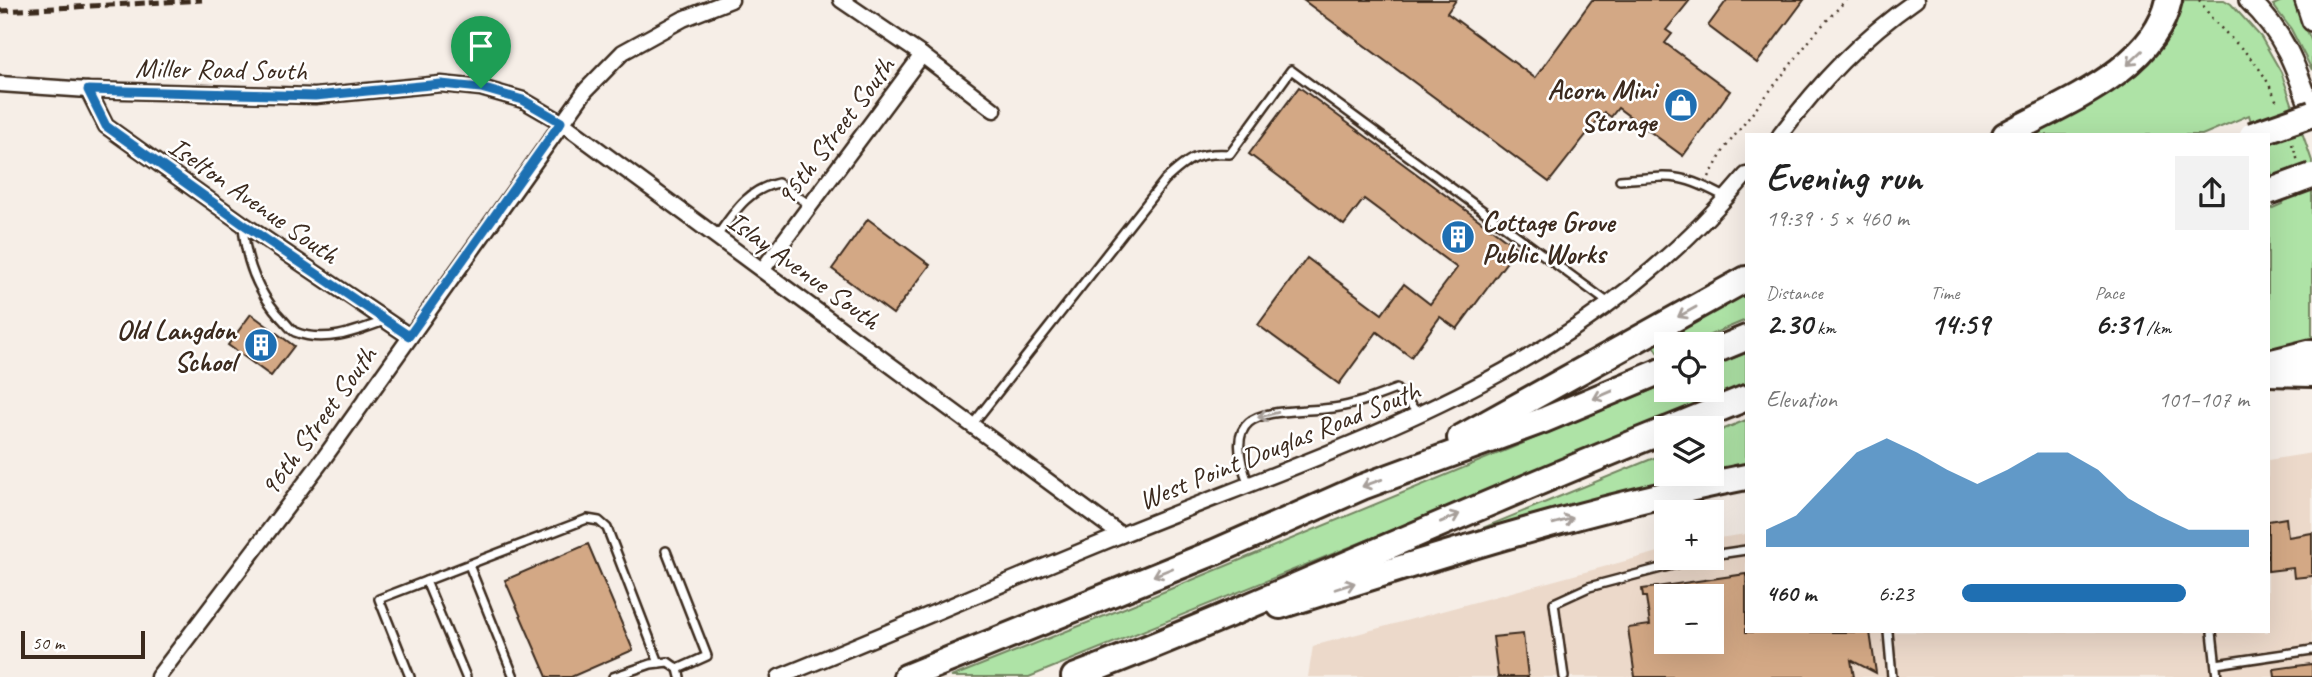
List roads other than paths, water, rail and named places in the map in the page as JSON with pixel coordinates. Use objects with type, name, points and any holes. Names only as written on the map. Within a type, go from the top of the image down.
[{"type":"highway","points":[[2009,133],[2127,66],[2149,44],[2169,0]]},
{"type":"highway","points":[[2257,133],[2312,113]]},
{"type":"highway","points":[[2270,191],[2305,169]]},
{"type":"highway","points":[[1436,460],[1461,438],[1745,280]]},
{"type":"highway","points":[[1724,347],[1745,338]]},
{"type":"highway","points":[[2270,362],[2312,352]]},
{"type":"highway","points":[[2270,373],[2312,374]]},
{"type":"highway","points":[[906,677],[1215,552],[1362,486],[1544,420],[1654,374]]},
{"type":"highway","points":[[1700,416],[1745,398]]},
{"type":"highway","points":[[1074,677],[1654,434]]},
{"type":"highway","points":[[1140,651],[1422,561],[1664,493],[1745,477]]},
{"type":"main road","points":[[2249,0],[2270,22],[2292,53],[2312,113]]},
{"type":"main road","points":[[2305,0],[2312,21]]},
{"type":"street","points":[[561,122],[586,90],[623,52],[683,19],[731,0]]},
{"type":"street","points":[[841,0],[922,55],[994,110]]},
{"type":"street","points":[[1782,133],[1831,71],[1861,42],[1916,0]]},
{"type":"street","name":"95th Street South","points":[[763,269],[922,55]]},
{"type":"street","name":"Miller Road South","points":[[0,84],[88,90],[315,96],[441,84]]},
{"type":"street","name":"Islay Avenue South","points":[[441,84],[481,88],[523,100],[561,122],[1121,535]]},
{"type":"street","name":"Iselton Avenue South","points":[[88,90],[106,126],[243,224],[409,336]]},
{"type":"street","name":"96th Street South","points":[[158,677],[324,458],[561,122]]},
{"type":"street","name":"West Point Douglas Road South","points":[[779,677],[1449,402],[1562,339],[1610,304],[1666,259],[1745,177]]},
{"type":"lane","points":[[972,425],[1165,180],[1189,158],[1210,153],[1230,154],[1291,70],[1610,304]]},
{"type":"lane","points":[[1620,180],[1674,175],[1705,186],[1727,198]]},
{"type":"lane","points":[[717,236],[741,202],[765,186],[778,183],[810,205]]},
{"type":"lane","points":[[243,224],[256,282],[268,305],[294,332],[320,336],[343,335],[385,321]]},
{"type":"lane","points":[[1250,485],[1238,457],[1238,446],[1243,431],[1259,416],[1360,403],[1396,390],[1420,415]]},
{"type":"lane","points":[[410,677],[379,599],[587,519],[599,522],[607,528],[659,663]]},
{"type":"lane","points":[[1724,553],[1745,550]]},
{"type":"lane","points":[[613,677],[668,662],[679,673],[708,656],[666,551]]},
{"type":"lane","points":[[469,565],[514,677]]},
{"type":"lane","points":[[1564,677],[1555,603],[1589,587],[1654,570]]},
{"type":"lane","points":[[426,581],[466,677]]},
{"type":"lane","points":[[1888,633],[1892,677]]},
{"type":"lane","points":[[2212,633],[2217,677]]},
{"type":"lane","points":[[2216,664],[2312,650]]},
{"type":"railway","points":[[0,11],[202,0]]},
{"type":"place","name":"Acorn Mini Storage","points":[[1681,105]]},
{"type":"place","name":"Cottage Grove Public Works","points":[[1458,237]]},
{"type":"place","name":"Old Langdon School","points":[[261,345]]}]
